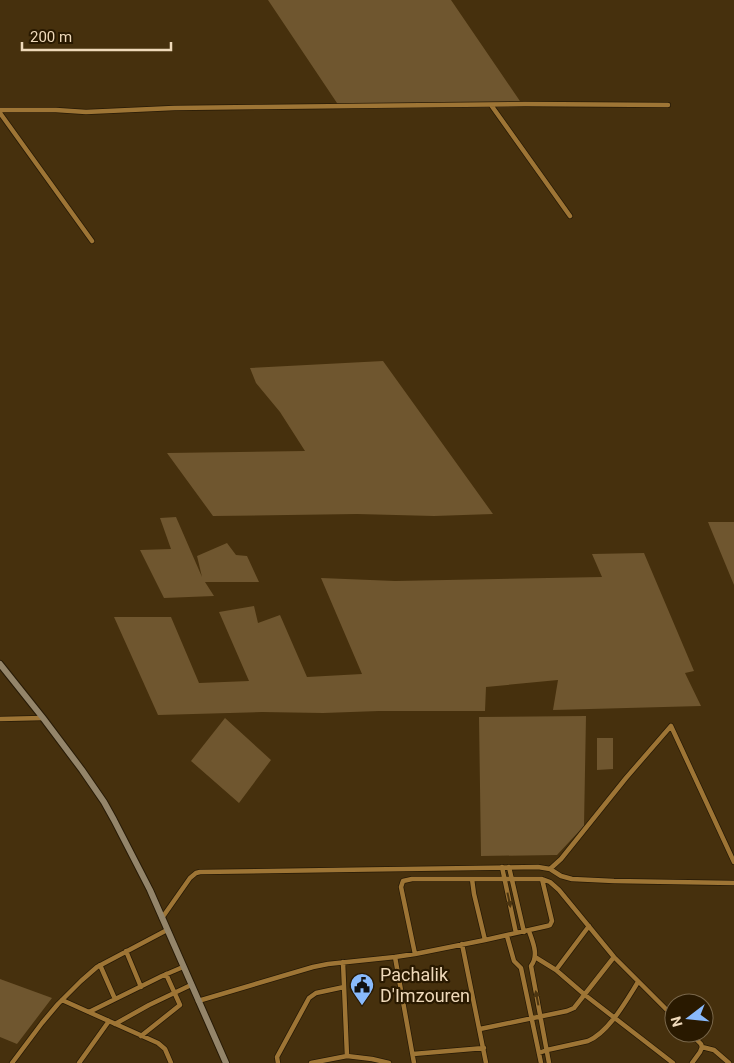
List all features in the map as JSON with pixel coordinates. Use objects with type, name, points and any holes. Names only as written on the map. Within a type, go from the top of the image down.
[{"type":"main road","points":[[0,664],[43,718],[104,802],[142,873],[226,1063]]},
{"type":"street","points":[[491,105],[570,216]]},
{"type":"street","points":[[0,112],[56,110],[86,112],[174,108],[668,105]]},
{"type":"street","points":[[0,112],[92,241]]},
{"type":"street","points":[[0,719],[43,718]]},
{"type":"street","points":[[550,869],[561,860],[626,778],[671,726],[734,862]]},
{"type":"street","points":[[502,867],[516,934]]},
{"type":"street","points":[[509,867],[524,932]]},
{"type":"street","points":[[162,918],[190,878],[200,872],[538,867],[550,869],[561,876],[572,879],[734,883]]},
{"type":"street","points":[[415,954],[401,887],[403,881],[412,879],[542,879],[550,882],[559,890],[614,957],[664,1007]]},
{"type":"street","points":[[472,879],[485,940]]},
{"type":"street","points":[[198,1001],[313,967],[415,954],[507,936],[550,925],[552,921],[542,879]]},
{"type":"street","points":[[556,970],[589,926]]},
{"type":"street","points":[[12,1063],[42,1023],[81,981],[100,965],[167,930]]},
{"type":"street","points":[[529,931],[535,957],[531,966],[550,1063]]},
{"type":"street","points":[[507,936],[514,961],[521,968],[541,1063]]},
{"type":"street","points":[[462,944],[486,1063]]},
{"type":"street","points":[[126,951],[141,987]]},
{"type":"street","points":[[395,957],[414,1063]]},
{"type":"street","points":[[535,957],[556,970],[584,995],[672,1063]]},
{"type":"street","points":[[480,1029],[572,1009],[614,957]]},
{"type":"street","points":[[344,962],[347,1056]]},
{"type":"street","points":[[100,965],[116,1000]]},
{"type":"street","points":[[521,968],[531,966]]},
{"type":"street","points":[[89,1012],[183,967]]},
{"type":"street","points":[[141,1036],[180,1005],[166,974]]},
{"type":"street","points":[[539,1052],[595,1039],[614,1017],[638,982]]},
{"type":"street","points":[[115,1024],[192,985]]},
{"type":"street","points":[[278,1063],[277,1057],[309,998],[316,993],[344,987]]},
{"type":"street","points":[[62,1000],[162,1045],[171,1063]]},
{"type":"street","points":[[79,1063],[109,1021]]},
{"type":"street","points":[[699,1043],[702,1047],[714,1050],[729,1063]]},
{"type":"street","points":[[692,1063],[702,1047]]},
{"type":"street","points":[[413,1054],[484,1048]]},
{"type":"street","points":[[311,1063],[347,1056],[389,1063]]},
{"type":"shaded area","points":[[268,0],[451,0],[524,107],[341,109]]},
{"type":"shaded area","points":[[383,361],[493,514],[434,516],[357,514],[213,516],[167,453],[305,451],[280,412],[256,383],[250,368]]},
{"type":"shaded area","points":[[176,517],[202,577],[197,556],[227,543],[236,555],[247,556],[259,582],[205,582],[214,596],[164,598],[140,550],[171,549],[160,518]]},
{"type":"shaded area","points":[[708,522],[734,522],[734,585]]},
{"type":"shaded area","points":[[644,553],[694,671],[685,673],[701,706],[553,710],[558,680],[486,687],[485,711],[262,712],[158,715],[114,617],[171,617],[199,683],[249,681],[219,612],[254,606],[258,623],[280,615],[307,677],[362,674],[321,578],[395,581],[602,577],[592,554]]},
{"type":"shaded area","points":[[586,716],[584,826],[557,855],[481,856],[479,717]]},
{"type":"shaded area","points":[[225,718],[271,760],[239,803],[191,761]]},
{"type":"shaded area","points":[[597,738],[613,738],[613,769],[597,770]]},
{"type":"shaded area","points":[[0,979],[52,998],[17,1044],[0,1037]]},
{"type":"place","name":"Pachalik D'Imzouren","points":[[362,1006]]}]
